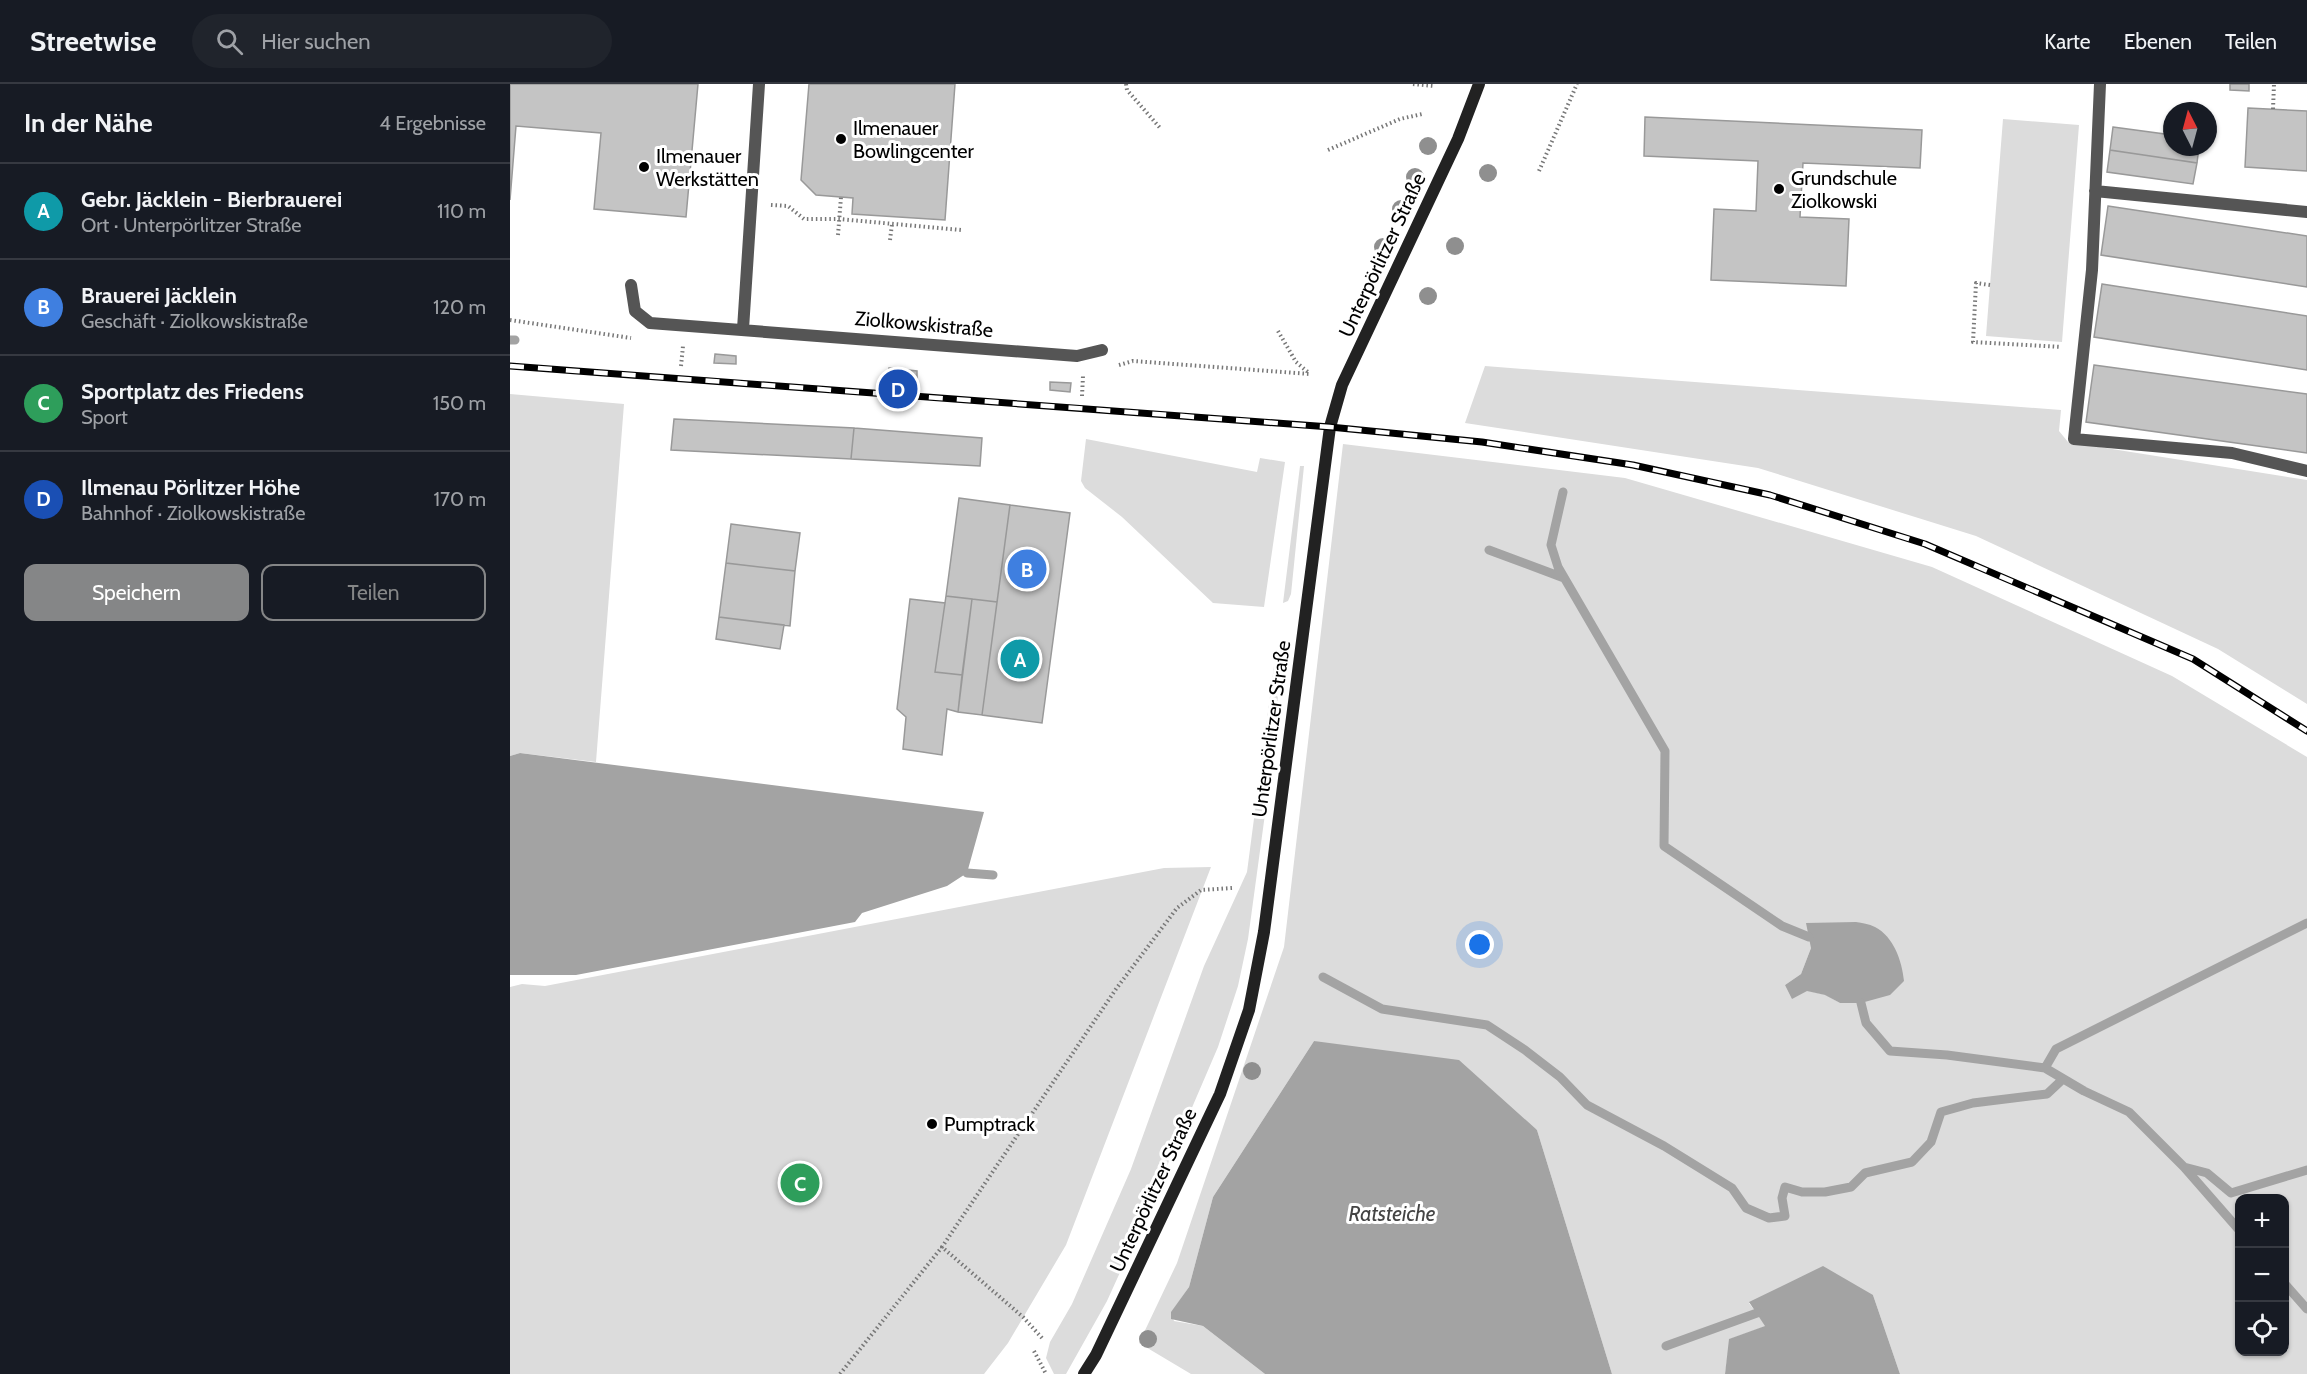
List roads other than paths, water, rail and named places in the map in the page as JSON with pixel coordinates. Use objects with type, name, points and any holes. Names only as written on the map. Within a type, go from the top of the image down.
[{"type":"street","points":[[743,329],[759,84]]},
{"type":"street","name":"Unterpörlitzer Straße","points":[[1084,1374],[1096,1355],[1220,1094],[1249,1010],[1264,932],[1330,427],[1342,385],[1458,139],[1479,84]]},
{"type":"street","points":[[2100,84],[2091,270],[2074,439],[2232,453],[2307,471]]},
{"type":"street","points":[[2095,191],[2307,212]]},
{"type":"street","name":"Ziolkowskistraße","points":[[631,285],[635,311],[650,323],[1077,356],[1102,350]]},
{"type":"water","points":[[520,753],[984,812],[967,873],[947,886],[862,913],[855,922],[576,975],[510,975],[510,756]]},
{"type":"water","points":[[1856,922],[1868,924],[1882,931],[1892,943],[1899,958],[1904,981],[1890,995],[1861,1003],[1840,1003],[1825,995],[1807,991],[1792,999],[1785,985],[1801,974],[1811,948],[1806,923]]},
{"type":"water","name":"Ratsteiche","points":[[1314,1041],[1459,1060],[1537,1130],[1612,1374],[1265,1374],[1203,1326],[1171,1319],[1171,1312],[1189,1287],[1213,1197]]},
{"type":"water","points":[[1823,1266],[1873,1295],[1900,1374],[1725,1374],[1729,1339],[1765,1326],[1749,1302]]},
{"type":"waterway","points":[[510,340],[515,340]]},
{"type":"waterway","points":[[1563,492],[1551,545],[1558,567],[1665,751],[1664,846],[1782,926],[1809,937]]},
{"type":"waterway","points":[[1489,550],[1564,578]]},
{"type":"waterway","points":[[967,873],[993,875]]},
{"type":"waterway","points":[[2045,1068],[2056,1049],[2307,923]]},
{"type":"waterway","points":[[1323,977],[1382,1009],[1487,1025],[1560,1077],[1587,1105],[1664,1146],[1732,1188],[1746,1208],[1769,1218],[1785,1216],[1782,1198],[1785,1187],[1802,1192],[1825,1192],[1851,1187],[1865,1173],[1912,1162],[1931,1142],[1941,1112],[1973,1103],[2047,1094],[2063,1079]]},
{"type":"waterway","points":[[1861,1003],[1866,1023],[1890,1051],[1947,1055],[2045,1068],[2084,1091],[2129,1112],[2184,1167],[2235,1225]]},
{"type":"waterway","points":[[2184,1167],[2207,1173],[2231,1193],[2307,1170]]},
{"type":"waterway","points":[[2289,1289],[2307,1309]]},
{"type":"waterway","points":[[1666,1346],[1757,1313]]},
{"type":"railway","points":[[510,366],[1330,427],[1482,442],[1633,465],[1770,495],[1925,544],[2193,659],[2307,731]]},
{"type":"place","name":"Ilmenauer Bowlingcenter","points":[[841,139]]},
{"type":"place","name":"Ilmenauer Werkstätten","points":[[644,167]]},
{"type":"place","name":"Grundschule Ziolkowski","points":[[1779,189]]},
{"type":"place","name":"Ilmenau Pörlitzer Höhe","points":[[898,389]]},
{"type":"place","name":"Brauerei Jäcklein","points":[[1027,569]]},
{"type":"place","name":"Gebr. Jäcklein - Bierbrauerei","points":[[1020,659]]},
{"type":"place","name":"Pumptrack","points":[[932,1124]]},
{"type":"place","name":"Sportplatz des Friedens","points":[[800,1183]]}]
